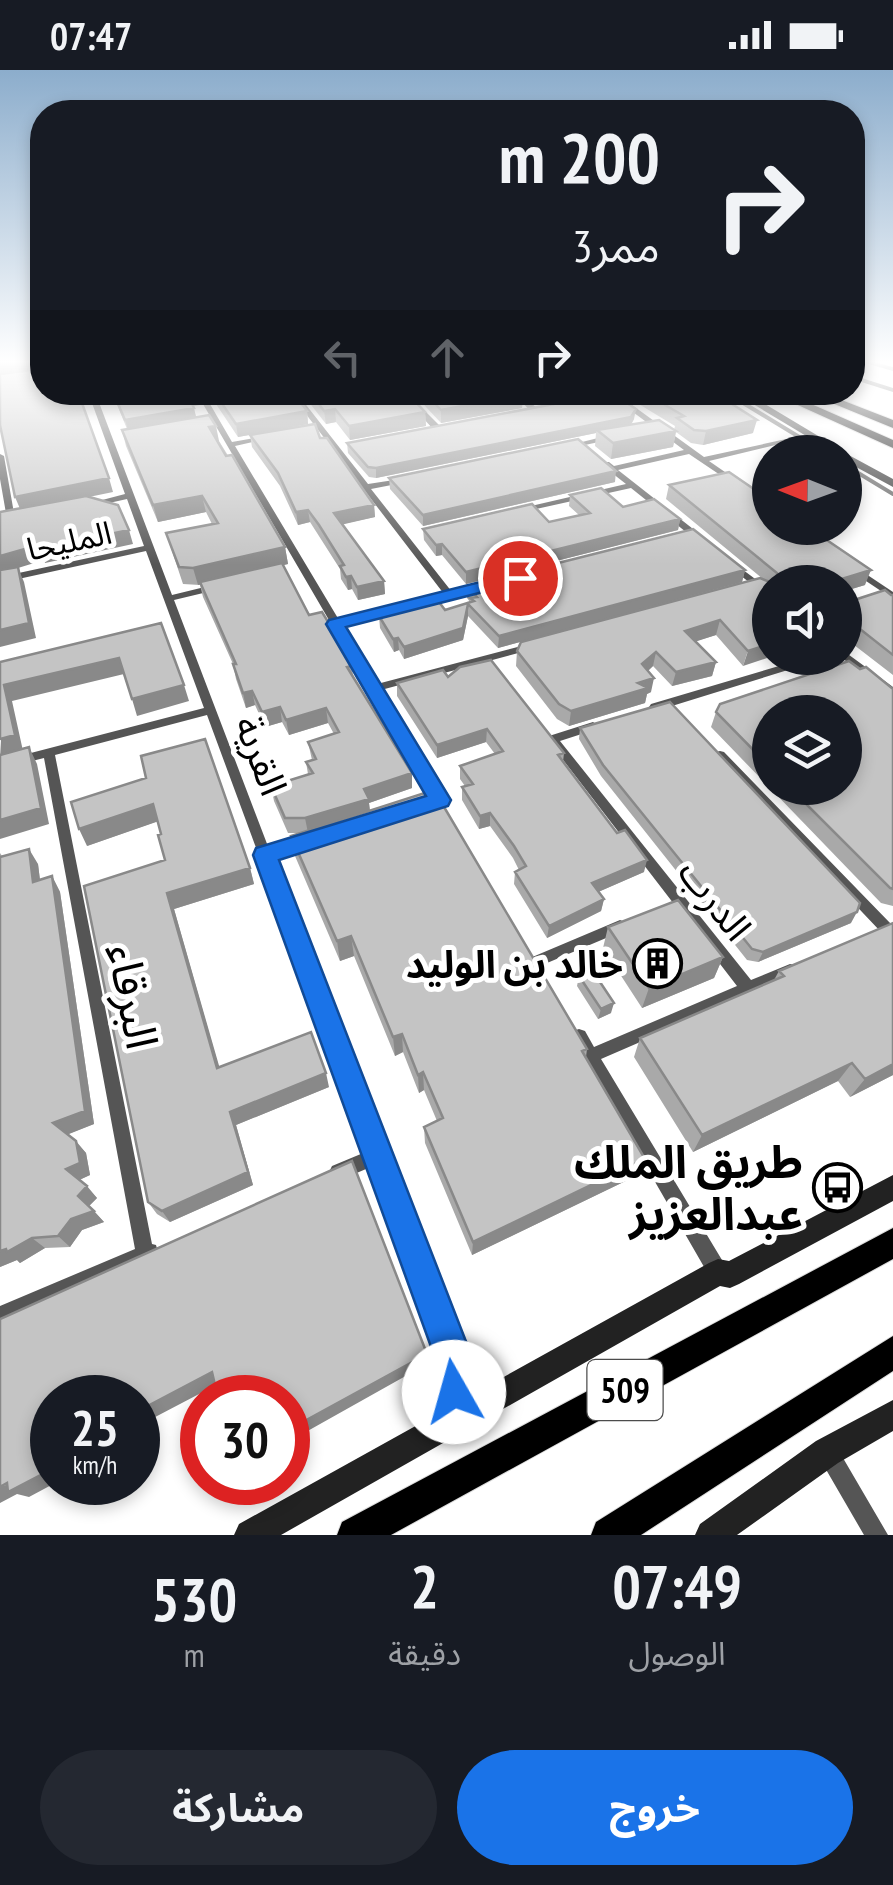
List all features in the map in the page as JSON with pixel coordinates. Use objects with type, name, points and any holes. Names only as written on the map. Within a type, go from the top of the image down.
[{"type":"main road","points":[[857,428],[893,444]]},
{"type":"main road","points":[[862,466],[893,484]]},
{"type":"main road","points":[[250,1535],[718,1272],[730,1274],[893,1187]]},
{"type":"main road","name":"509","points":[[355,1535],[893,1243]]},
{"type":"main road","points":[[609,1535],[893,1352]]},
{"type":"main road","points":[[711,1535],[827,1452],[893,1415]]},
{"type":"street","name":"القرية","points":[[105,428],[448,1344],[454,1375],[449,1425]]},
{"type":"street","points":[[220,428],[449,816]]},
{"type":"street","points":[[302,431],[318,428]]},
{"type":"street","points":[[320,428],[450,595]]},
{"type":"street","points":[[420,432],[435,428]]},
{"type":"street","points":[[638,432],[652,428]]},
{"type":"street","points":[[659,428],[743,489]]},
{"type":"street","points":[[230,445],[284,435]]},
{"type":"street","points":[[562,448],[619,436]]},
{"type":"street","points":[[110,443],[128,440]]},
{"type":"street","points":[[580,444],[591,452]]},
{"type":"street","points":[[338,448],[354,445]]},
{"type":"street","points":[[702,460],[752,449]]},
{"type":"street","points":[[612,469],[690,451]]},
{"type":"street","points":[[0,456],[11,519]]},
{"type":"street","points":[[602,460],[706,544]]},
{"type":"street","points":[[368,487],[424,476]]},
{"type":"street","points":[[500,516],[632,486]]},
{"type":"street","points":[[79,506],[130,496]]},
{"type":"street","points":[[0,521],[28,516]]},
{"type":"street","points":[[406,537],[425,533]]},
{"type":"street","points":[[674,538],[693,533]]},
{"type":"street","name":"المليحا","points":[[0,580],[149,548]]},
{"type":"street","points":[[719,554],[752,580]]},
{"type":"street","points":[[844,561],[892,595]]},
{"type":"street","points":[[283,572],[302,567]]},
{"type":"street","points":[[168,598],[226,585]]},
{"type":"street","points":[[336,624],[488,586]]},
{"type":"street","points":[[738,590],[752,586]]},
{"type":"street","points":[[876,599],[892,595]]},
{"type":"street","points":[[162,634],[180,630]]},
{"type":"street","points":[[374,688],[546,642]]},
{"type":"street","points":[[488,658],[499,671]]},
{"type":"street","points":[[862,668],[893,693]]},
{"type":"street","points":[[636,713],[760,675]]},
{"type":"street","points":[[669,703],[682,717]]},
{"type":"street","points":[[0,765],[210,710]]},
{"type":"street","points":[[553,739],[602,724]]},
{"type":"street","name":"الدرب","points":[[542,726],[748,988]]},
{"type":"street","points":[[709,744],[889,926],[868,935]]},
{"type":"street","name":"البرقاء","points":[[0,1316],[154,1251],[49,752]]},
{"type":"street","points":[[422,806],[440,800]]},
{"type":"street","points":[[265,855],[317,838]]},
{"type":"street","points":[[662,908],[680,901]]},
{"type":"street","points":[[535,962],[644,916]]},
{"type":"street","points":[[526,946],[544,978]]},
{"type":"street","points":[[590,1056],[800,966]]},
{"type":"street","points":[[572,1024],[718,1272]]},
{"type":"street","points":[[324,1178],[378,1155]]},
{"type":"street","points":[[827,1452],[877,1535]]},
{"type":"lane","points":[[862,475],[893,494]]},
{"type":"building","points":[[1,428],[91,428],[109,478],[15,497]]},
{"type":"building","points":[[210,428],[226,456],[232,455],[285,547],[193,568],[179,567],[166,533],[218,523],[202,496],[153,505],[122,430]]},
{"type":"building","points":[[317,428],[320,438],[327,438],[374,505],[334,513],[384,581],[357,587],[351,576],[346,577],[340,566],[344,565],[319,525],[308,510],[296,512],[278,473],[250,435]]},
{"type":"building","points":[[425,428],[574,428],[376,468],[368,467],[347,443]]},
{"type":"building","points":[[672,428],[676,431],[613,443],[597,430]]},
{"type":"building","points":[[578,439],[616,471],[423,515],[389,478]]},
{"type":"building","points":[[729,472],[752,488],[752,545],[834,545],[871,570],[862,573],[862,565],[767,565],[669,485]]},
{"type":"building","points":[[601,488],[623,507],[654,499],[680,519],[466,572],[423,529],[532,504],[549,522],[590,513],[570,495]]},
{"type":"building","points":[[86,496],[118,505],[129,530],[39,549],[39,545],[0,556],[0,512]]},
{"type":"building","points":[[693,529],[745,570],[499,636],[468,604],[463,628],[404,647],[398,638],[393,639],[379,616],[436,598],[445,610],[474,601],[470,598],[477,597],[467,586]]},
{"type":"building","points":[[282,563],[309,615],[322,612],[352,666],[347,667],[412,773],[364,789],[369,799],[305,818],[285,818],[271,786],[313,773],[306,762],[316,759],[308,742],[339,732],[326,708],[286,720],[280,707],[262,712],[252,691],[243,693],[236,664],[200,582]]},
{"type":"building","points":[[18,567],[29,623],[0,630],[0,570]]},
{"type":"building","points":[[752,580],[752,650],[748,651],[720,620],[685,631],[716,662],[676,672],[656,652],[642,664],[654,678],[638,683],[648,688],[571,711],[559,704],[517,651],[521,642]]},
{"type":"building","points":[[885,590],[893,595],[893,655],[862,631],[862,597]]},
{"type":"building","points":[[161,623],[184,685],[132,699],[119,658],[4,685],[15,735],[0,739],[0,662]]},
{"type":"building","points":[[491,660],[564,753],[558,755],[617,833],[625,830],[647,860],[592,883],[604,899],[549,926],[515,872],[526,866],[514,846],[490,813],[480,816],[462,787],[473,784],[460,766],[503,751],[487,729],[437,745],[397,683],[443,670],[448,677],[460,667]]},
{"type":"building","points":[[866,667],[893,689],[893,889],[807,805],[862,805],[862,695],[752,695],[752,749],[716,712],[720,704],[807,675],[862,675]]},
{"type":"building","points":[[670,702],[752,789],[752,805],[767,805],[860,903],[857,912],[763,952],[752,949],[603,765],[580,728]]},
{"type":"building","points":[[205,739],[250,868],[167,893],[217,1068],[311,1032],[326,1073],[230,1112],[248,1172],[162,1211],[148,1202],[84,886],[165,860],[158,835],[161,834],[153,804],[79,829],[71,802],[146,778],[141,756]]},
{"type":"building","points":[[29,747],[41,808],[0,820],[0,755]]},
{"type":"building","points":[[434,790],[587,1049],[582,1051],[645,1159],[473,1242],[424,1127],[443,1118],[423,1072],[418,1075],[402,1034],[393,1037],[351,936],[337,941],[291,836]]},
{"type":"building","points":[[29,849],[33,882],[52,876],[85,1111],[53,1123],[76,1141],[80,1163],[66,1169],[87,1186],[78,1196],[94,1211],[71,1219],[58,1236],[32,1238],[7,1252],[0,1251],[0,857]]},
{"type":"building","points":[[678,900],[723,957],[649,988],[608,927]]},
{"type":"building","points":[[893,923],[893,1064],[865,1079],[852,1063],[702,1135],[640,1038],[784,976],[779,971]]},
{"type":"building","points":[[592,970],[614,1003],[601,1009],[579,976]]},
{"type":"building","points":[[352,1161],[427,1354],[310,1418],[310,1375],[180,1375],[180,1389],[160,1399],[160,1375],[30,1375],[30,1480],[8,1492],[7,1483],[0,1487],[0,1319]]},
{"type":"place","name":"خالد بن الوليد","points":[[658,963]]},
{"type":"place","name":"طريق الملك عبدالعزيز","points":[[838,1187]]},
{"type":"route","points":[[454,1392],[448,1344],[265,855],[440,800],[336,624],[520,578]]}]
